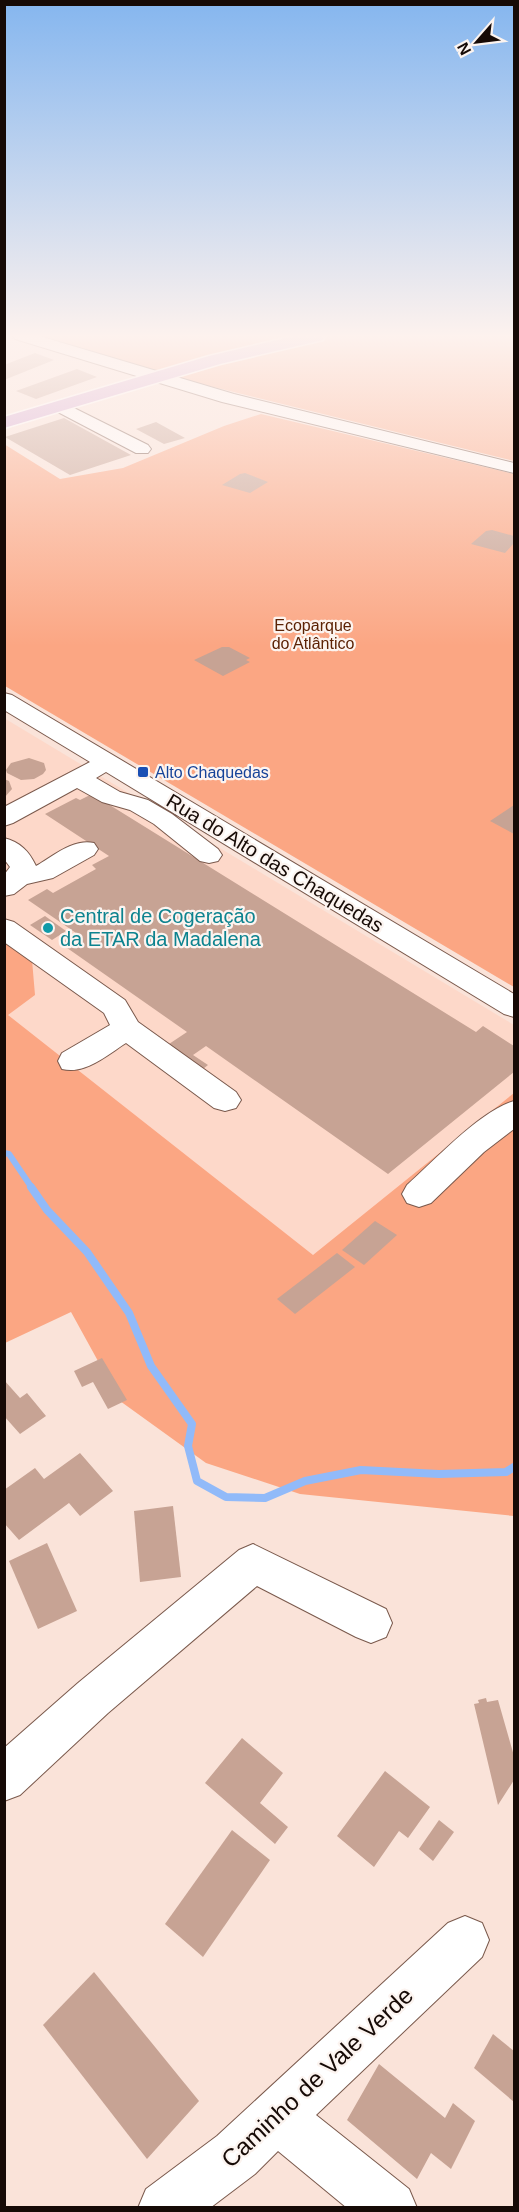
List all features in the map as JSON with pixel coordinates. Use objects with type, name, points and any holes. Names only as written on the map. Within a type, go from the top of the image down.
[{"type":"street","points":[[125,439],[142,448]]},
{"type":"street","points":[[391,439],[514,468]]},
{"type":"street","name":"Rua do Alto das Chaquedas","points":[[4,700],[514,1007]]},
{"type":"street","points":[[4,818],[107,762]]},
{"type":"street","points":[[77,778],[111,797],[139,805],[163,819],[208,855]]},
{"type":"street","points":[[4,846],[18,856],[23,867],[11,883]]},
{"type":"street","points":[[11,883],[44,872],[85,849]]},
{"type":"street","points":[[4,928],[115,1007],[127,1029],[225,1100]]},
{"type":"street","points":[[73,1061],[127,1029]]},
{"type":"street","points":[[419,1194],[473,1144],[514,1112]]},
{"type":"street","points":[[4,1779],[93,1698],[253,1563],[371,1623]]},
{"type":"street","name":"Caminho de Vale Verde","points":[[165,2208],[236,2156],[465,1940]]},
{"type":"street","points":[[277,2117],[390,2208]]},
{"type":"shaded area","points":[[4,718],[514,1025],[514,1104],[317,1263],[5,1020]]},
{"type":"green space","name":"Ecoparque do Atlântico","points":[[192,439],[367,439],[514,474],[514,987],[5,686],[4,444],[60,479],[123,468]]},
{"type":"green space","points":[[426,439],[514,439],[514,461]]},
{"type":"green space","points":[[4,939],[32,960],[35,995],[8,1015],[313,1255],[514,1093],[514,1516],[300,1494],[206,1463],[120,1401],[71,1312],[5,1343]]},
{"type":"building","points":[[9,439],[102,439],[131,455],[70,475]]},
{"type":"building","points":[[155,439],[181,439],[164,444]]},
{"type":"building","points":[[245,473],[268,482],[250,493],[222,485],[240,474]]},
{"type":"building","points":[[492,530],[514,536],[514,543],[505,553],[471,544],[486,531]]},
{"type":"building","points":[[222,647],[229,647],[250,658],[246,660],[250,662],[223,676],[194,660]]},
{"type":"building","points":[[29,758],[44,763],[46,770],[43,774],[34,779],[21,780],[7,773],[6,770],[11,763]]},
{"type":"building","points":[[4,779],[9,781],[12,789],[4,798]]},
{"type":"building","points":[[92,794],[476,1032],[483,1026],[514,1046],[514,1072],[388,1174],[206,1046],[193,1055],[208,1065],[198,1073],[163,1048],[187,1032],[60,943],[76,933],[28,900],[47,889],[53,893],[96,869],[92,865],[109,856],[45,814],[76,798],[80,800]]},
{"type":"building","points":[[514,805],[514,834],[490,821]]},
{"type":"building","name":"Central de Cogeração da ETAR da Madalena","points":[[45,916],[66,931],[52,940],[30,925]]},
{"type":"building","points":[[375,1221],[397,1235],[364,1265],[342,1250]]},
{"type":"building","points":[[337,1253],[355,1267],[295,1314],[277,1299]]},
{"type":"building","points":[[102,1358],[127,1400],[108,1409],[93,1382],[82,1387],[74,1371]]},
{"type":"building","points":[[4,1380],[20,1398],[27,1393],[46,1416],[20,1434],[4,1416]]},
{"type":"building","points":[[80,1453],[113,1491],[80,1516],[69,1503],[19,1540],[4,1523],[4,1490],[35,1468],[44,1479]]},
{"type":"building","points":[[173,1506],[181,1577],[140,1582],[134,1511]]},
{"type":"building","points":[[47,1543],[77,1611],[38,1629],[9,1561]]},
{"type":"building","points":[[486,1698],[487,1702],[498,1700],[514,1756],[514,1780],[498,1805],[474,1704]]},
{"type":"building","points":[[242,1738],[283,1773],[260,1803],[288,1827],[275,1844],[205,1783]]},
{"type":"building","points":[[385,1771],[430,1807],[408,1838],[399,1831],[374,1867],[337,1836]]},
{"type":"building","points":[[439,1820],[454,1832],[433,1861],[419,1849]]},
{"type":"building","points":[[232,1830],[270,1860],[203,1957],[165,1924]]},
{"type":"building","points":[[94,1972],[199,2101],[147,2159],[43,2025]]},
{"type":"building","points":[[493,2034],[514,2051],[514,2102],[474,2068]]},
{"type":"building","points":[[379,2064],[445,2118],[453,2103],[475,2121],[451,2169],[431,2153],[417,2179],[347,2120]]},
{"type":"waterway","points":[[4,1153],[9,1154],[32,1188]]},
{"type":"waterway","points":[[31,1187],[47,1210],[87,1252],[129,1313],[151,1366],[192,1424],[188,1446],[197,1481],[226,1497],[265,1498],[305,1481],[361,1470],[439,1474],[506,1472],[514,1467]]},
{"type":"place","name":"Alto Chaquedas","points":[[143,772]]},
{"type":"place","name":"Central de Cogeração da ETAR da Madalena","points":[[48,928]]}]
